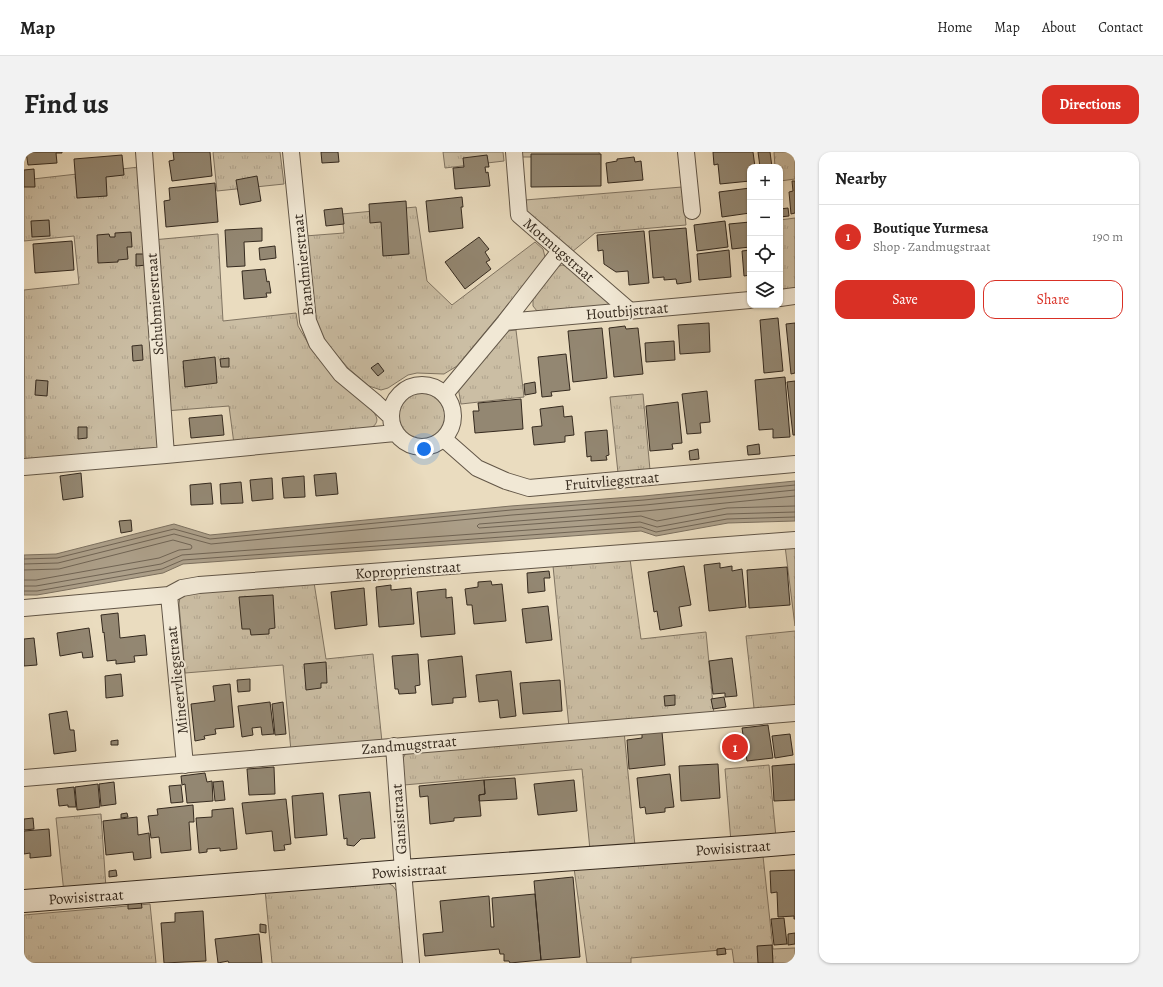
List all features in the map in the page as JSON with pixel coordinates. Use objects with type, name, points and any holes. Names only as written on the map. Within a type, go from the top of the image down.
[{"type":"street","name":"Schubmierstraat","points":[[144,152],[166,455]]},
{"type":"street","name":"Brandmierstraat","points":[[291,152],[308,321],[317,343],[341,374],[391,417]]},
{"type":"street","name":"Motmugstraat","points":[[514,152],[519,216],[630,311]]},
{"type":"street","points":[[686,152],[692,211]]},
{"type":"street","points":[[445,394],[505,322],[560,251]]},
{"type":"street","points":[[783,298],[795,296]]},
{"type":"street","name":"Houtbijstraat","points":[[505,322],[747,300]]},
{"type":"street","points":[[426,385],[436,388],[445,394],[450,400],[454,417],[450,432],[436,445],[428,448],[418,448],[401,440],[395,433],[391,417],[392,406],[398,397],[410,388],[426,385]]},
{"type":"street","points":[[24,467],[395,433]]},
{"type":"street","name":"Fruitvliegstraat","points":[[444,439],[477,468],[506,481],[529,488],[795,464]]},
{"type":"street","name":"Koproprienstraat","points":[[24,608],[169,595],[182,588],[199,585],[795,540]]},
{"type":"street","name":"Mineervliegstraat","points":[[169,595],[185,765]]},
{"type":"street","name":"Zandmugstraat","points":[[24,778],[795,713]]},
{"type":"street","name":"Gansistraat","points":[[394,746],[411,963]]},
{"type":"street","name":"Powisistraat","points":[[24,901],[403,871],[746,848],[795,843]]},
{"type":"green space","points":[[213,152],[280,152],[284,184],[217,191]]},
{"type":"green space","points":[[443,152],[503,152],[504,161],[445,168]]},
{"type":"green space","points":[[519,152],[599,152],[600,157],[520,157]]},
{"type":"green space","points":[[774,152],[795,152],[795,179],[783,181],[783,164],[775,164]]},
{"type":"green space","points":[[139,167],[159,446],[154,449],[31,460],[25,459],[24,290],[79,284],[74,236],[24,241],[24,180]]},
{"type":"green space","points":[[682,187],[686,225],[595,233],[572,252],[526,211],[525,200]]},
{"type":"green space","points":[[416,207],[427,281],[452,305],[535,242],[543,249],[545,257],[539,267],[457,366],[444,374],[417,373],[408,375],[388,388],[381,390],[369,386],[348,368],[326,342],[313,317],[305,236],[344,233],[342,214]]},
{"type":"green space","points":[[795,218],[795,288],[783,290],[783,236],[783,220]]},
{"type":"green space","points":[[218,234],[223,321],[296,313],[298,326],[311,348],[375,413],[377,419],[376,424],[367,431],[234,444],[229,406],[165,411],[152,240]]},
{"type":"green space","points":[[562,265],[569,267],[612,305],[537,311],[533,306],[533,296],[557,267]]},
{"type":"green space","points":[[516,330],[524,397],[461,404],[458,387],[507,331]]},
{"type":"green space","points":[[416,393],[426,393],[438,400],[445,412],[445,422],[438,434],[426,441],[416,441],[408,437],[401,430],[397,422],[397,412],[401,404],[408,397]]},
{"type":"green space","points":[[643,394],[650,470],[618,473],[610,397]]},
{"type":"green space","points":[[795,545],[795,626],[785,546]]},
{"type":"green space","points":[[630,559],[641,639],[706,632],[714,715],[569,727],[553,566]]},
{"type":"green space","points":[[313,576],[326,659],[373,654],[382,742],[291,751],[283,665],[185,673],[179,604],[180,597],[186,590]]},
{"type":"green space","points":[[795,631],[795,714],[755,717],[746,636]]},
{"type":"green space","points":[[624,731],[635,846],[590,850],[582,769],[404,785],[402,760],[406,753]]},
{"type":"green space","points":[[769,765],[776,837],[731,842],[725,769]]},
{"type":"green space","points":[[101,814],[106,888],[64,893],[56,818]]},
{"type":"green space","points":[[763,856],[773,949],[795,948],[795,963],[734,963],[732,949],[631,958],[631,963],[587,963],[574,868]]},
{"type":"green space","points":[[385,881],[393,886],[398,893],[403,963],[272,963],[265,890]]},
{"type":"green space","points":[[150,904],[156,963],[24,963],[24,915]]},
{"type":"water","points":[[795,481],[795,521],[728,523],[656,536],[641,531],[183,564],[163,573],[37,595],[24,595],[24,555],[56,554],[174,524],[210,535],[511,506],[644,496]]},
{"type":"building","points":[[26,152],[62,153],[56,153],[57,163],[28,165]]},
{"type":"building","points":[[173,152],[210,152],[212,176],[172,181],[169,161],[174,160]]},
{"type":"building","points":[[321,152],[338,152],[339,162],[322,163]]},
{"type":"building","points":[[713,152],[753,152],[755,164],[747,164],[747,181],[720,184],[718,164],[714,165]]},
{"type":"building","points":[[758,152],[770,152],[772,164],[760,164]]},
{"type":"building","points":[[531,154],[601,154],[601,186],[531,187]]},
{"type":"building","points":[[122,155],[124,175],[106,177],[107,196],[77,198],[74,159]]},
{"type":"building","points":[[487,155],[489,167],[485,167],[486,173],[488,172],[490,186],[455,189],[453,168],[464,167],[463,158]]},
{"type":"building","points":[[634,157],[635,162],[641,161],[643,180],[608,183],[606,163],[617,161],[617,159]]},
{"type":"building","points":[[34,169],[35,187],[24,187],[24,170]]},
{"type":"building","points":[[257,176],[261,201],[240,205],[236,180]]},
{"type":"building","points":[[792,181],[795,181],[795,213],[791,214],[789,192],[793,191]]},
{"type":"building","points":[[215,183],[218,222],[166,227],[164,201],[170,200],[169,188]]},
{"type":"building","points":[[747,188],[747,213],[722,217],[719,192]]},
{"type":"building","points":[[462,197],[463,207],[461,207],[463,228],[429,232],[426,201]]},
{"type":"building","points":[[406,201],[409,254],[383,256],[381,222],[370,223],[369,204]]},
{"type":"building","points":[[342,208],[344,224],[326,226],[324,210]]},
{"type":"building","points":[[788,208],[789,216],[783,217],[783,209]]},
{"type":"building","points":[[49,220],[50,236],[32,237],[31,221]]},
{"type":"building","points":[[725,221],[728,247],[697,251],[694,225]]},
{"type":"building","points":[[747,222],[747,247],[732,249],[729,224]]},
{"type":"building","points":[[262,228],[262,241],[244,242],[245,266],[227,267],[225,230]]},
{"type":"building","points":[[686,228],[691,282],[677,284],[676,279],[664,280],[664,277],[653,278],[649,231]]},
{"type":"building","points":[[644,231],[649,283],[629,285],[628,271],[616,272],[604,264],[603,250],[598,251],[597,235]]},
{"type":"building","points":[[131,232],[132,247],[127,247],[128,259],[118,260],[118,262],[98,263],[97,235],[109,234],[110,237],[115,237],[115,233]]},
{"type":"building","points":[[479,237],[489,249],[485,252],[490,260],[486,262],[491,269],[465,289],[445,262]]},
{"type":"building","points":[[72,241],[74,270],[35,273],[33,244]]},
{"type":"building","points":[[275,246],[276,258],[260,260],[259,248]]},
{"type":"building","points":[[729,250],[731,277],[699,280],[697,254]]},
{"type":"building","points":[[747,250],[747,276],[744,276],[742,251]]},
{"type":"building","points":[[136,254],[146,254],[147,265],[136,266]]},
{"type":"building","points":[[265,269],[267,282],[269,281],[271,293],[266,293],[267,297],[244,299],[242,271]]},
{"type":"building","points":[[778,318],[783,371],[764,373],[760,320]]},
{"type":"building","points":[[709,323],[710,352],[680,354],[678,325]]},
{"type":"building","points":[[795,323],[795,373],[791,374],[786,324]]},
{"type":"building","points":[[625,326],[626,329],[638,328],[643,374],[614,377],[609,328]]},
{"type":"building","points":[[602,328],[607,378],[573,382],[568,331]]},
{"type":"building","points":[[674,341],[675,360],[646,362],[645,343]]},
{"type":"building","points":[[142,345],[143,360],[133,361],[132,346]]},
{"type":"building","points":[[566,354],[570,390],[551,392],[552,396],[542,397],[538,357]]},
{"type":"building","points":[[215,357],[217,383],[185,387],[183,361]]},
{"type":"building","points":[[229,358],[229,367],[221,367],[220,359]]},
{"type":"building","points":[[378,363],[384,371],[378,376],[371,368]]},
{"type":"building","points":[[785,377],[790,437],[773,438],[773,429],[759,430],[755,380]]},
{"type":"building","points":[[36,380],[48,381],[47,396],[35,395]]},
{"type":"building","points":[[795,381],[795,435],[793,435],[787,382]]},
{"type":"building","points":[[535,382],[536,393],[525,395],[524,384]]},
{"type":"building","points":[[707,391],[710,422],[700,423],[701,433],[687,434],[682,394]]},
{"type":"building","points":[[521,399],[523,429],[475,433],[473,411],[479,411],[478,403]]},
{"type":"building","points":[[678,402],[682,443],[672,444],[673,449],[650,451],[646,406]]},
{"type":"building","points":[[563,406],[564,417],[572,416],[574,435],[565,436],[565,442],[534,445],[532,427],[542,426],[540,409]]},
{"type":"building","points":[[222,415],[224,435],[191,438],[189,418]]},
{"type":"building","points":[[78,427],[87,427],[87,438],[78,439]]},
{"type":"building","points":[[607,430],[609,455],[606,456],[607,460],[591,461],[591,456],[587,457],[585,432]]},
{"type":"building","points":[[759,444],[760,454],[748,455],[747,446]]},
{"type":"building","points":[[698,449],[699,459],[690,460],[689,451]]},
{"type":"building","points":[[81,473],[83,497],[63,500],[60,476]]},
{"type":"building","points":[[336,473],[338,494],[316,496],[314,475]]},
{"type":"building","points":[[304,476],[305,497],[284,498],[282,478]]},
{"type":"building","points":[[272,478],[273,499],[252,501],[250,480]]},
{"type":"building","points":[[241,482],[243,503],[221,504],[220,484]]},
{"type":"building","points":[[211,483],[213,504],[191,505],[190,485]]},
{"type":"building","points":[[131,520],[132,531],[121,533],[119,521]]},
{"type":"building","points":[[720,563],[720,568],[732,566],[732,571],[742,569],[746,607],[709,611],[704,565]]},
{"type":"building","points":[[684,566],[691,605],[679,607],[682,626],[660,630],[657,611],[654,612],[648,572]]},
{"type":"building","points":[[787,567],[790,605],[749,608],[747,570]]},
{"type":"building","points":[[549,571],[550,578],[544,578],[545,591],[528,593],[527,573]]},
{"type":"building","points":[[491,581],[492,585],[502,584],[506,621],[474,624],[472,605],[467,605],[465,589],[478,587],[478,582]]},
{"type":"building","points":[[391,585],[391,590],[411,588],[414,624],[379,627],[376,587]]},
{"type":"building","points":[[364,588],[367,625],[335,629],[331,592]]},
{"type":"building","points":[[446,589],[446,598],[452,597],[455,634],[421,637],[417,592]]},
{"type":"building","points":[[273,595],[275,628],[269,629],[269,634],[251,635],[250,629],[242,629],[239,597]]},
{"type":"building","points":[[548,606],[552,640],[526,643],[522,609]]},
{"type":"building","points":[[118,613],[120,638],[145,635],[147,655],[134,656],[135,662],[116,664],[116,660],[107,661],[101,615]]},
{"type":"building","points":[[89,628],[93,657],[83,658],[82,652],[60,656],[57,633]]},
{"type":"building","points":[[34,638],[37,665],[24,666],[24,639]]},
{"type":"building","points":[[418,654],[420,685],[415,686],[416,693],[399,694],[398,689],[395,689],[392,656]]},
{"type":"building","points":[[462,656],[466,697],[453,698],[453,703],[432,705],[428,660]]},
{"type":"building","points":[[732,658],[737,696],[725,697],[725,693],[713,694],[709,661]]},
{"type":"building","points":[[326,662],[327,683],[321,683],[321,688],[306,690],[304,664]]},
{"type":"building","points":[[511,671],[516,716],[500,718],[498,700],[479,702],[476,675]]},
{"type":"building","points":[[121,674],[123,696],[106,698],[105,676]]},
{"type":"building","points":[[250,679],[250,691],[238,692],[237,680]]},
{"type":"building","points":[[560,680],[562,711],[523,714],[520,683]]},
{"type":"building","points":[[230,684],[234,727],[215,729],[216,734],[204,736],[205,739],[195,741],[191,704],[215,701],[213,686]]},
{"type":"building","points":[[675,695],[675,705],[665,706],[664,696]]},
{"type":"building","points":[[724,697],[726,707],[713,709],[711,699]]},
{"type":"building","points":[[270,702],[274,734],[262,735],[261,727],[252,728],[253,735],[242,737],[238,706]]},
{"type":"building","points":[[283,702],[286,734],[275,735],[272,704]]},
{"type":"building","points":[[67,711],[70,730],[74,730],[76,751],[54,754],[49,714]]},
{"type":"building","points":[[768,725],[773,758],[747,761],[742,728]]},
{"type":"building","points":[[662,732],[665,765],[629,769],[627,740],[642,738],[642,734]]},
{"type":"building","points":[[741,734],[743,758],[729,759],[727,736]]},
{"type":"building","points":[[790,734],[793,755],[775,758],[772,736]]},
{"type":"building","points":[[118,740],[118,745],[111,745],[111,741]]},
{"type":"building","points":[[718,764],[720,798],[681,801],[679,766]]},
{"type":"building","points":[[795,764],[795,800],[774,801],[772,766]]},
{"type":"building","points":[[274,767],[275,794],[249,795],[247,769]]},
{"type":"building","points":[[205,773],[207,782],[212,781],[213,801],[187,803],[185,784],[182,785],[181,776]]},
{"type":"building","points":[[670,774],[674,807],[665,808],[665,812],[646,814],[645,807],[640,808],[637,778]]},
{"type":"building","points":[[515,778],[517,799],[479,801],[479,795],[485,794],[484,780]]},
{"type":"building","points":[[484,780],[485,794],[479,795],[481,816],[454,818],[454,821],[430,824],[428,796],[420,797],[419,786]]},
{"type":"building","points":[[574,780],[577,811],[538,815],[534,784]]},
{"type":"building","points":[[223,781],[225,800],[215,801],[213,782]]},
{"type":"building","points":[[114,782],[116,804],[101,806],[99,784]]},
{"type":"building","points":[[98,784],[100,807],[77,810],[75,787]]},
{"type":"building","points":[[181,785],[183,802],[171,803],[169,786]]},
{"type":"building","points":[[74,787],[76,807],[68,807],[68,805],[59,806],[57,789]]},
{"type":"building","points":[[370,792],[375,838],[361,839],[354,846],[347,845],[347,838],[344,839],[339,795]]},
{"type":"building","points":[[323,793],[327,835],[295,838],[292,796]]},
{"type":"building","points":[[286,799],[291,844],[284,845],[285,850],[274,851],[272,831],[246,834],[242,803]]},
{"type":"building","points":[[193,805],[194,822],[189,822],[191,850],[161,853],[159,837],[151,838],[148,816],[158,815],[157,809]]},
{"type":"building","points":[[233,808],[237,849],[220,851],[220,848],[207,849],[207,852],[199,853],[196,818],[212,817],[212,810]]},
{"type":"building","points":[[127,813],[128,817],[121,818],[121,814]]},
{"type":"building","points":[[137,817],[138,835],[149,833],[151,858],[134,860],[133,852],[106,855],[103,821]]},
{"type":"building","points":[[33,818],[34,829],[24,830],[24,819]]},
{"type":"building","points":[[49,829],[51,856],[30,858],[30,853],[24,854],[24,831]]},
{"type":"building","points":[[116,870],[117,876],[109,877],[109,871]]},
{"type":"building","points":[[795,870],[795,919],[794,916],[778,917],[777,892],[771,893],[770,871]]},
{"type":"building","points":[[573,877],[580,957],[541,960],[534,881]]},
{"type":"building","points":[[535,894],[541,960],[510,963],[509,961],[504,961],[504,954],[500,954],[499,949],[425,956],[423,934],[443,932],[440,901],[489,896],[491,927],[494,927],[492,898]]},
{"type":"building","points":[[128,901],[141,901],[142,908],[128,909]]},
{"type":"building","points":[[203,911],[206,961],[164,963],[161,923],[175,922],[175,913]]},
{"type":"building","points":[[784,918],[787,944],[774,945],[771,919]]},
{"type":"building","points":[[260,924],[266,925],[266,933],[260,932]]},
{"type":"building","points":[[795,933],[795,944],[788,945],[788,934]]},
{"type":"building","points":[[259,934],[262,963],[229,963],[228,961],[218,963],[215,939]]},
{"type":"building","points":[[772,945],[773,963],[758,963],[757,946]]},
{"type":"building","points":[[725,948],[726,954],[717,955],[717,949]]},
{"type":"place","name":"Boutique Yurmesa","points":[[735,747]]}]
